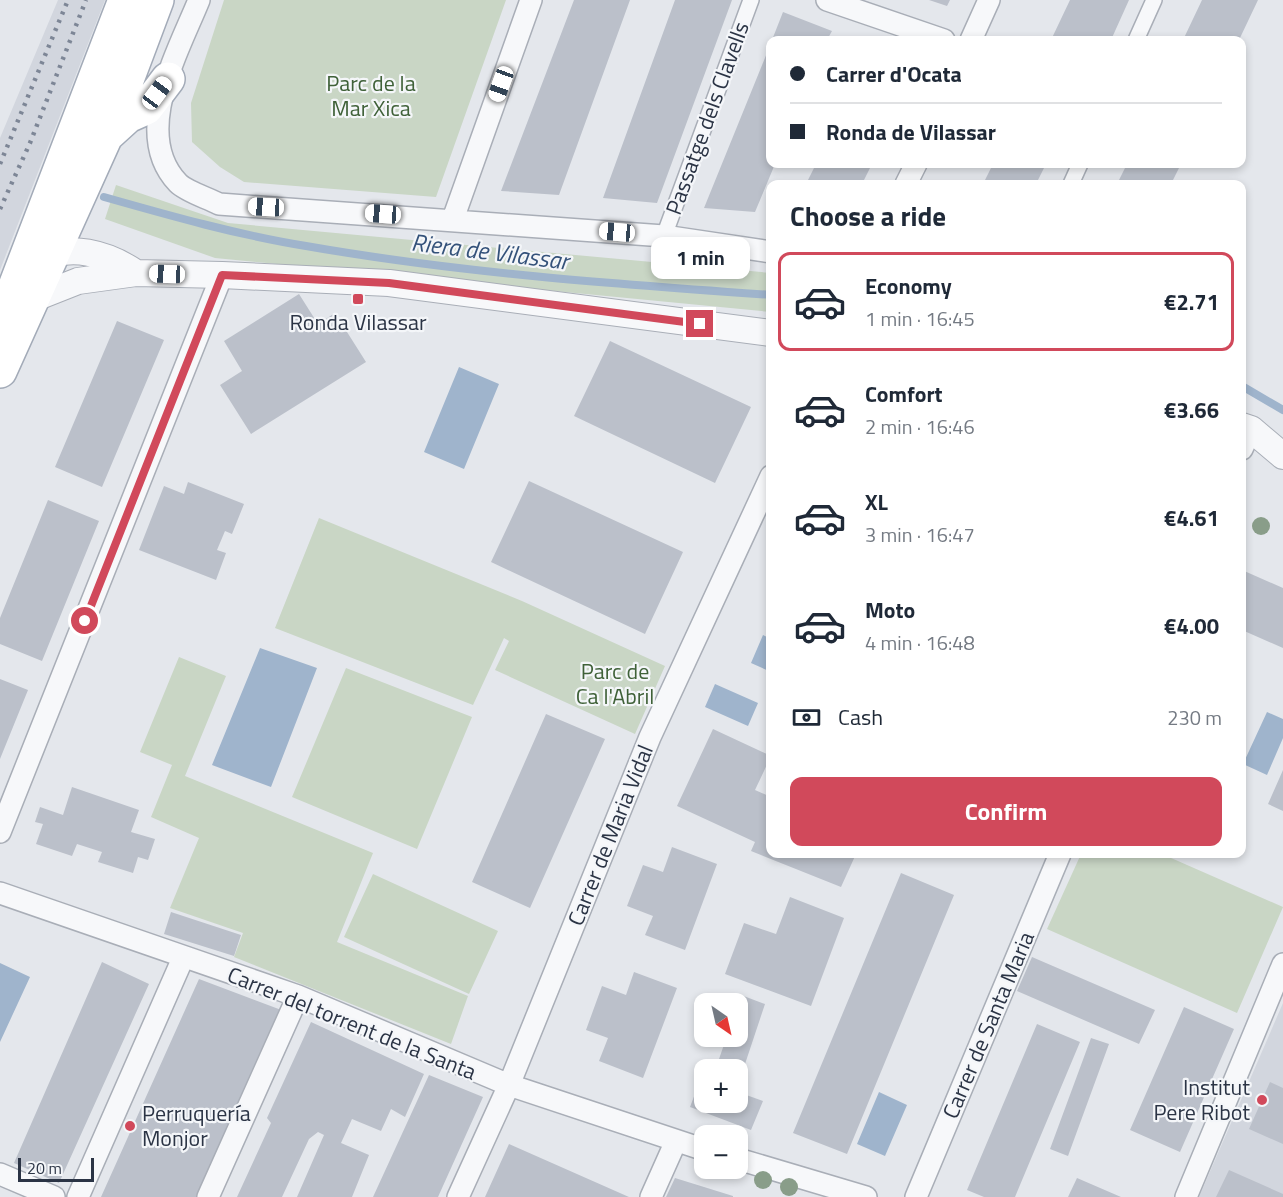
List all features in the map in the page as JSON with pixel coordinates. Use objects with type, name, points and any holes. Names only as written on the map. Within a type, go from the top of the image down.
[{"type":"main road","points":[[0,370],[14,308],[62,166],[125,0]]},
{"type":"main road","points":[[14,308],[54,254],[106,136],[157,0]]},
{"type":"main road","points":[[106,136],[128,116],[147,108],[168,79]]},
{"type":"street","points":[[199,0],[168,79],[157,124],[159,150],[179,183],[219,204],[453,219],[664,236],[766,251]]},
{"type":"street","points":[[453,219],[531,0]]},
{"type":"street","name":"Passatge dels Clavells","points":[[664,236],[751,0]]},
{"type":"street","points":[[827,0],[932,36]]},
{"type":"street","points":[[973,36],[989,0]]},
{"type":"street","points":[[1138,36],[1154,0]]},
{"type":"street","points":[[54,254],[53,218],[63,188],[62,166]]},
{"type":"street","points":[[74,207],[82,236],[94,253]]},
{"type":"street","points":[[54,254],[94,253],[119,261],[136,273]]},
{"type":"street","points":[[54,254],[87,280]]},
{"type":"street","points":[[14,308],[87,280],[136,273],[222,275],[389,283],[766,332]]},
{"type":"street","points":[[0,832],[222,275]]},
{"type":"street","points":[[1246,436],[1283,456]]},
{"type":"street","name":"Carrer de Maria Vidal","points":[[458,1197],[508,1085],[650,737],[766,487]]},
{"type":"street","name":"Carrer de Santa Maria","points":[[916,1197],[1058,858]]},
{"type":"street","name":"Carrer del torrent de la Santa","points":[[0,893],[298,996],[508,1085],[694,1147]]},
{"type":"street","points":[[78,1197],[183,958]]},
{"type":"street","points":[[1186,1197],[1283,964]]},
{"type":"street","points":[[208,1197],[298,996]]},
{"type":"street","points":[[651,1197],[676,1141]]},
{"type":"street","points":[[748,1162],[866,1197]]},
{"type":"street","points":[[0,1174],[54,1197]]},
{"type":"shaded area","points":[[58,0],[105,0],[0,270],[0,138]]},
{"type":"shaded area","name":"Institut Pere Ribot","points":[[1283,1003],[1283,1197],[1199,1197]]},
{"type":"green space","name":"Parc de la Mar Xica","points":[[224,0],[506,0],[436,197],[244,182],[220,167],[192,142],[191,103]]},
{"type":"green space","points":[[116,185],[228,223],[766,273],[766,312],[215,258],[105,219]]},
{"type":"green space","name":"Parc de Ca l'Abril","points":[[319,518],[522,601],[665,666],[635,734],[495,670],[509,641],[504,638],[473,705],[275,628]]},
{"type":"green space","points":[[179,657],[226,676],[185,776],[373,853],[337,942],[468,996],[451,1044],[234,957],[243,933],[170,908],[199,838],[151,817],[172,765],[140,752]]},
{"type":"green space","points":[[346,668],[472,717],[417,849],[292,797]]},
{"type":"green space","points":[[1079,858],[1171,858],[1283,907],[1237,1013],[1047,929]]},
{"type":"green space","points":[[373,874],[498,931],[469,994],[344,937]]},
{"type":"water","points":[[459,367],[499,384],[464,469],[424,452]]},
{"type":"water","points":[[763,635],[766,636],[766,670],[751,663]]},
{"type":"water","points":[[260,648],[317,668],[271,787],[212,765]]},
{"type":"water","points":[[715,684],[758,703],[748,726],[705,707]]},
{"type":"water","points":[[1267,712],[1283,719],[1283,738],[1267,775],[1246,765],[1246,758]]},
{"type":"water","points":[[0,963],[30,977],[0,1042]]},
{"type":"water","points":[[879,1092],[907,1105],[885,1156],[857,1144]]},
{"type":"building","points":[[574,0],[630,0],[559,195],[501,191]]},
{"type":"building","points":[[675,0],[732,0],[657,203],[603,198]]},
{"type":"building","points":[[929,0],[950,0],[947,6]]},
{"type":"building","points":[[1070,0],[1129,0],[1113,36],[1053,36]]},
{"type":"building","points":[[1202,0],[1258,0],[1241,36],[1185,36]]},
{"type":"building","points":[[783,12],[832,31],[829,36],[774,36]]},
{"type":"building","points":[[766,55],[766,168],[773,168],[768,180],[766,180],[766,186],[755,212],[704,208]]},
{"type":"building","points":[[814,168],[870,168],[864,180],[808,180]]},
{"type":"building","points":[[991,168],[1044,168],[1038,180],[985,180]]},
{"type":"building","points":[[1125,168],[1179,168],[1173,180],[1119,180]]},
{"type":"building","points":[[299,294],[318,324],[335,313],[366,362],[251,434],[220,385],[242,371],[224,341]]},
{"type":"building","points":[[117,321],[164,340],[102,487],[55,467]]},
{"type":"building","points":[[610,341],[751,407],[715,483],[574,416]]},
{"type":"building","points":[[529,481],[683,552],[645,634],[491,562]]},
{"type":"building","points":[[188,482],[244,504],[232,534],[225,531],[217,550],[226,553],[216,580],[139,550],[164,486],[184,494]]},
{"type":"building","points":[[48,500],[99,521],[42,661],[0,644],[0,618]]},
{"type":"building","points":[[1246,572],[1283,588],[1283,648],[1246,632]]},
{"type":"building","points":[[0,679],[28,690],[0,759]]},
{"type":"building","points":[[546,714],[605,739],[530,908],[472,882]]},
{"type":"building","points":[[713,729],[766,754],[766,767],[755,790],[766,795],[766,857],[751,851],[755,842],[677,806]]},
{"type":"building","points":[[1283,770],[1283,811],[1268,804]]},
{"type":"building","points":[[72,787],[139,810],[131,832],[155,839],[148,860],[138,857],[133,873],[98,862],[102,852],[77,844],[72,856],[36,844],[43,824],[35,822],[40,807],[63,815]]},
{"type":"building","points":[[672,847],[717,864],[685,950],[645,935],[653,916],[627,906],[643,865],[663,872]]},
{"type":"building","points":[[768,858],[854,858],[841,887]]},
{"type":"building","points":[[901,873],[954,895],[847,1154],[793,1133]]},
{"type":"building","points":[[790,897],[844,918],[811,1006],[725,974],[744,923],[776,934]]},
{"type":"building","points":[[171,912],[241,935],[234,956],[164,934]]},
{"type":"building","points":[[1032,957],[1155,1010],[1139,1044],[1017,991]]},
{"type":"building","points":[[102,962],[149,984],[59,1183],[14,1163]]},
{"type":"building","points":[[634,972],[677,988],[643,1078],[599,1061],[608,1038],[586,1030],[602,986],[626,995]]},
{"type":"building","points":[[199,979],[284,1011],[200,1197],[101,1197]]},
{"type":"building","points":[[748,998],[765,1004],[747,1059],[719,1059],[723,1047],[748,1047]]},
{"type":"building","points":[[1184,1007],[1234,1029],[1180,1152],[1130,1130]]},
{"type":"building","points":[[311,1022],[424,1074],[405,1117],[391,1109],[381,1131],[352,1119],[341,1143],[369,1155],[352,1197],[297,1197],[324,1135],[318,1132],[309,1139],[282,1197],[237,1197],[271,1123],[267,1118]]},
{"type":"building","points":[[1037,1024],[1080,1042],[1015,1197],[984,1197],[967,1190]]},
{"type":"building","points":[[1091,1038],[1109,1044],[1068,1156],[1050,1149]]},
{"type":"building","points":[[429,1075],[483,1097],[438,1197],[373,1197]]},
{"type":"building","points":[[1270,1082],[1283,1088],[1283,1144],[1249,1129]]},
{"type":"building","points":[[694,1096],[694,1109],[690,1107]]},
{"type":"building","points":[[748,1096],[763,1101],[751,1130],[748,1129],[748,1125],[738,1125],[706,1113],[748,1113]]},
{"type":"building","points":[[509,1144],[629,1197],[485,1197]]},
{"type":"building","points":[[1229,1170],[1283,1194],[1283,1197],[1216,1197]]},
{"type":"building","points":[[675,1178],[733,1196],[733,1197],[666,1197]]},
{"type":"building","points":[[1077,1178],[1121,1197],[1068,1197]]},
{"type":"waterway","name":"Riera de Vilassar","points":[[104,197],[255,236],[422,264],[766,295]]},
{"type":"waterway","name":"Riera de Vilassar","points":[[1246,388],[1283,410]]},
{"type":"railway","points":[[0,164],[68,0]]},
{"type":"railway","points":[[0,209],[30,143],[86,0]]},
{"type":"place","name":"Ronda Vilassar","points":[[358,299]]},
{"type":"place","name":"Institut Pere Ribot","points":[[1262,1100]]},
{"type":"place","name":"Perruquería Monjor","points":[[130,1126]]},
{"type":"route","points":[[85,621],[222,275],[389,283],[700,324]]}]
